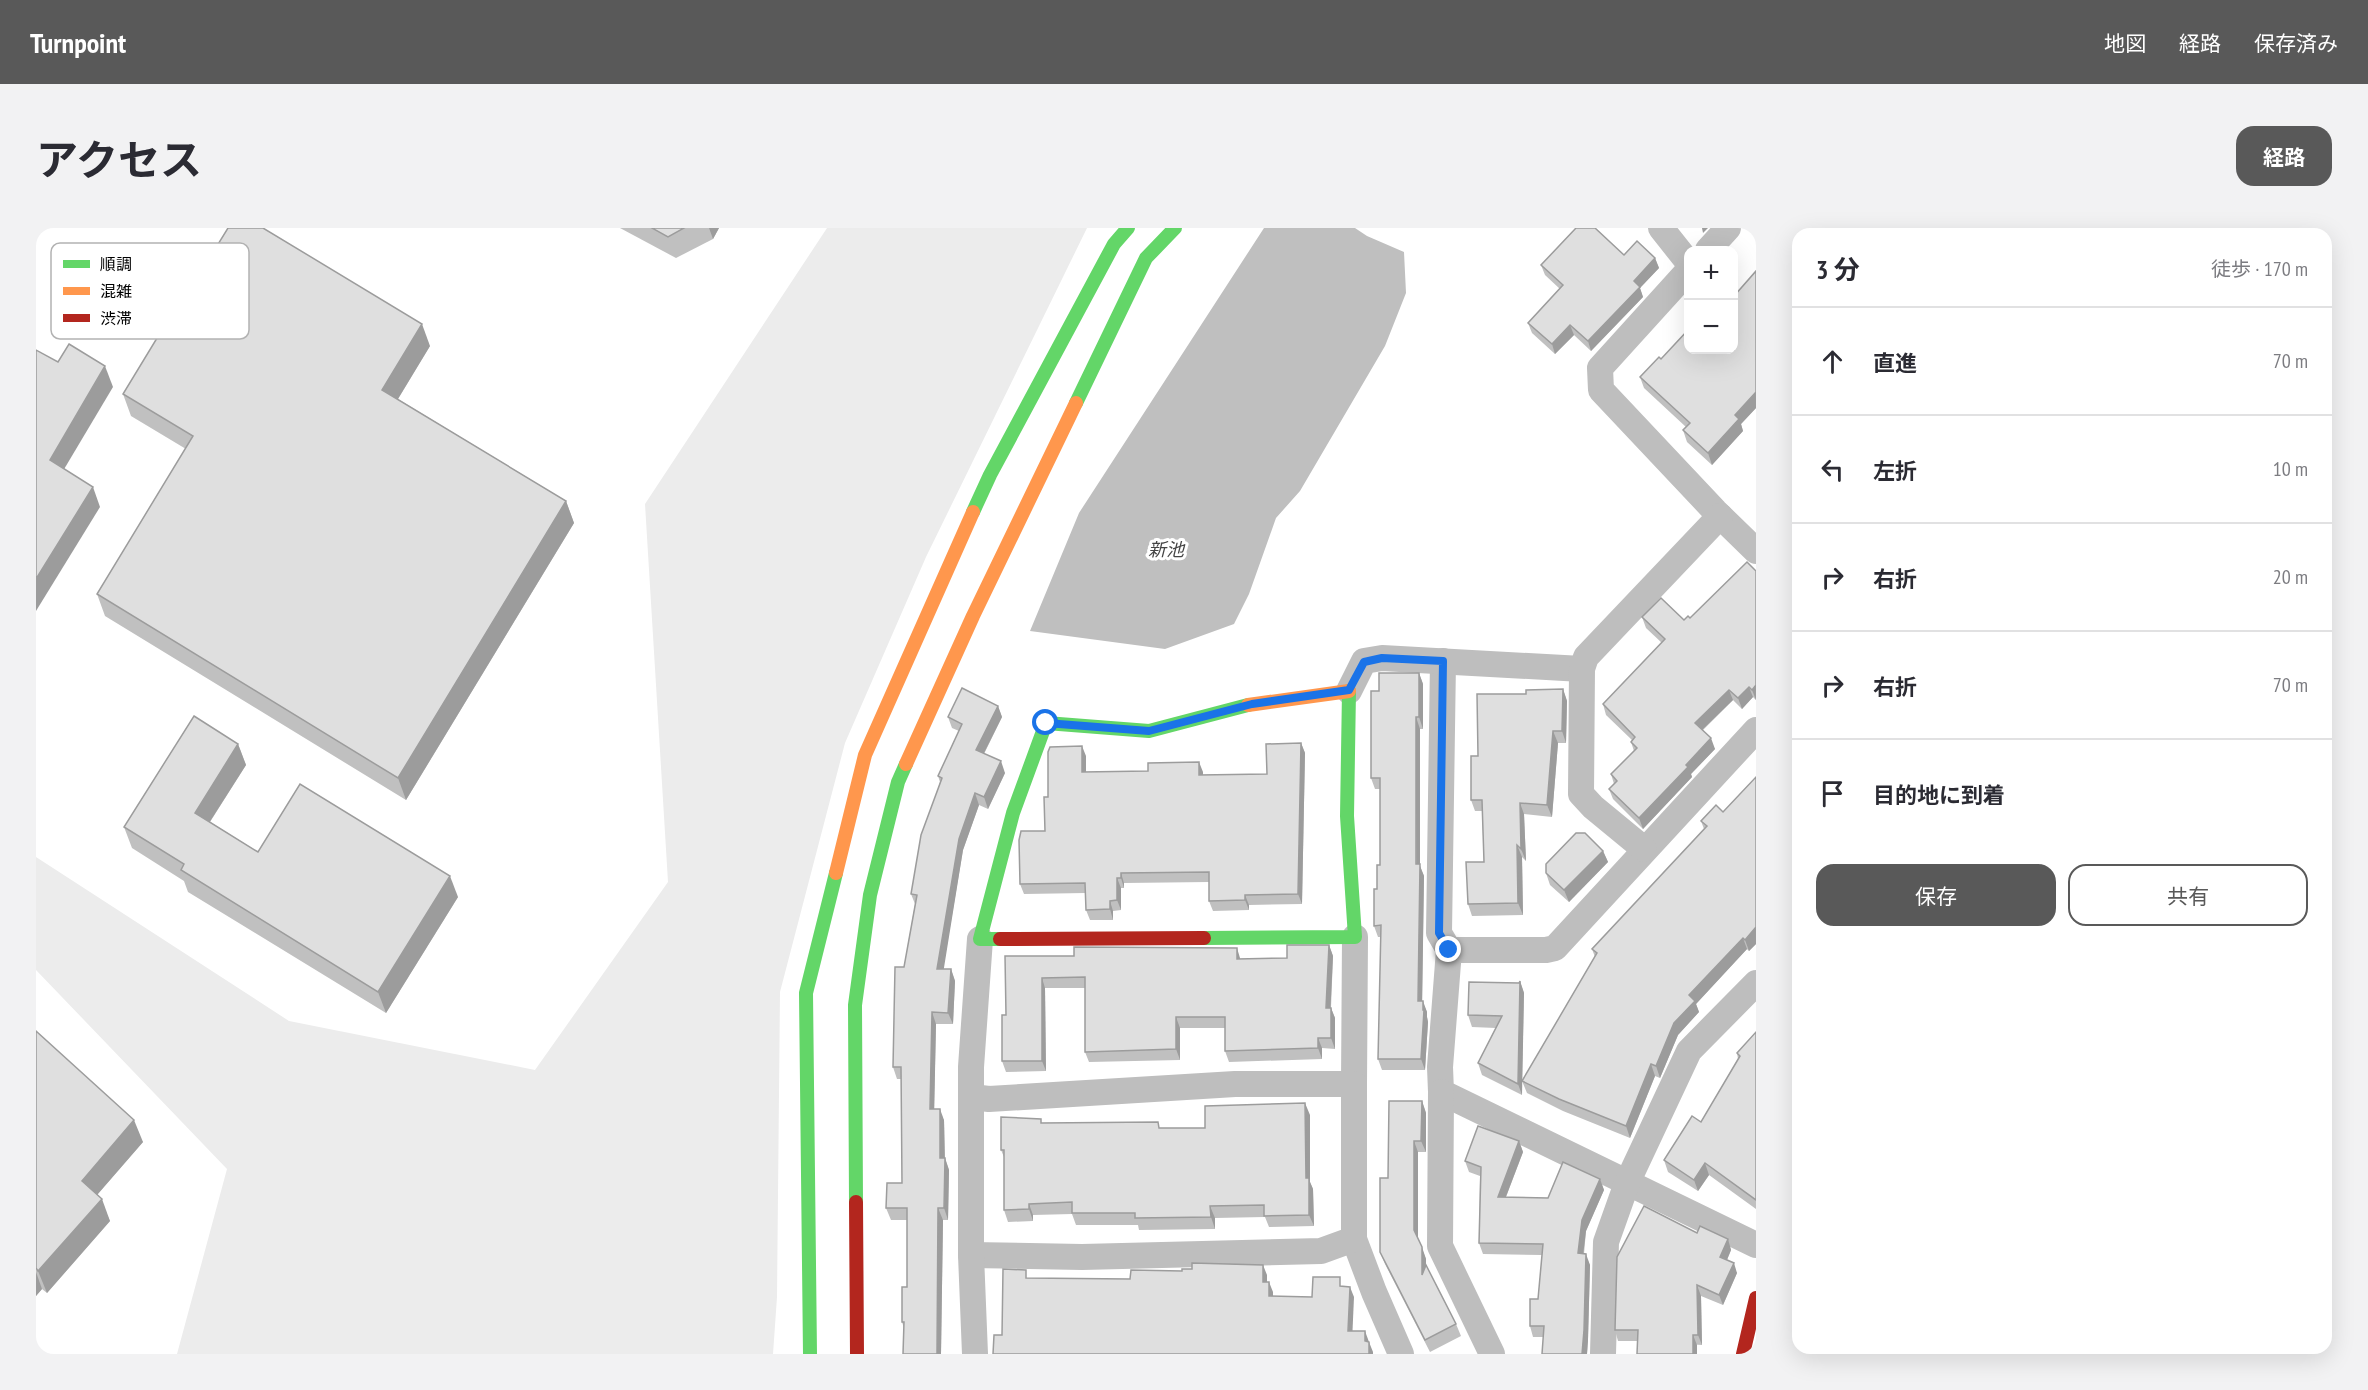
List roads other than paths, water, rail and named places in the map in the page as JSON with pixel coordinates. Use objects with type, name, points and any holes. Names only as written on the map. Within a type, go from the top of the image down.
[{"type":"street","points":[[810,1354],[806,993],[865,755],[990,475],[1114,244],[1128,228]]},
{"type":"street","points":[[857,1354],[855,1005],[870,895],[898,782],[973,616],[1146,258],[1175,228]]},
{"type":"street","points":[[1660,228],[1684,256]]},
{"type":"street","points":[[1712,246],[1728,228]]},
{"type":"street","points":[[1684,276],[1600,368],[1601,390],[1756,551]]},
{"type":"street","points":[[1644,849],[1593,807],[1581,794],[1582,669],[1586,657],[1720,516]]},
{"type":"street","points":[[1401,1354],[1354,1239],[1355,937],[1347,816],[1349,690],[1364,662],[1382,658],[1582,669]]},
{"type":"street","points":[[1443,661],[1439,933],[1449,950],[1440,1068],[1440,1246],[1492,1354]]},
{"type":"street","points":[[975,1354],[971,1255],[971,1067],[980,939],[1012,813],[1046,723],[1149,731],[1252,704],[1349,690]]},
{"type":"street","points":[[1449,950],[1546,950],[1555,948],[1756,730]]},
{"type":"street","points":[[980,939],[1355,937]]},
{"type":"street","points":[[1603,1354],[1606,1242],[1628,1182],[1689,1051],[1756,983]]},
{"type":"street","points":[[972,1096],[989,1098],[1234,1084],[1354,1084]]},
{"type":"street","points":[[1441,1092],[1756,1245]]},
{"type":"street","points":[[971,1255],[1082,1257],[1321,1251],[1354,1239]]},
{"type":"street","points":[[1743,1354],[1756,1298]]},
{"type":"water","name":"新池","points":[[1264,228],[1355,228],[1367,236],[1404,252],[1406,293],[1385,346],[1300,491],[1276,518],[1249,594],[1234,624],[1165,649],[1030,631],[1079,513]]}]
